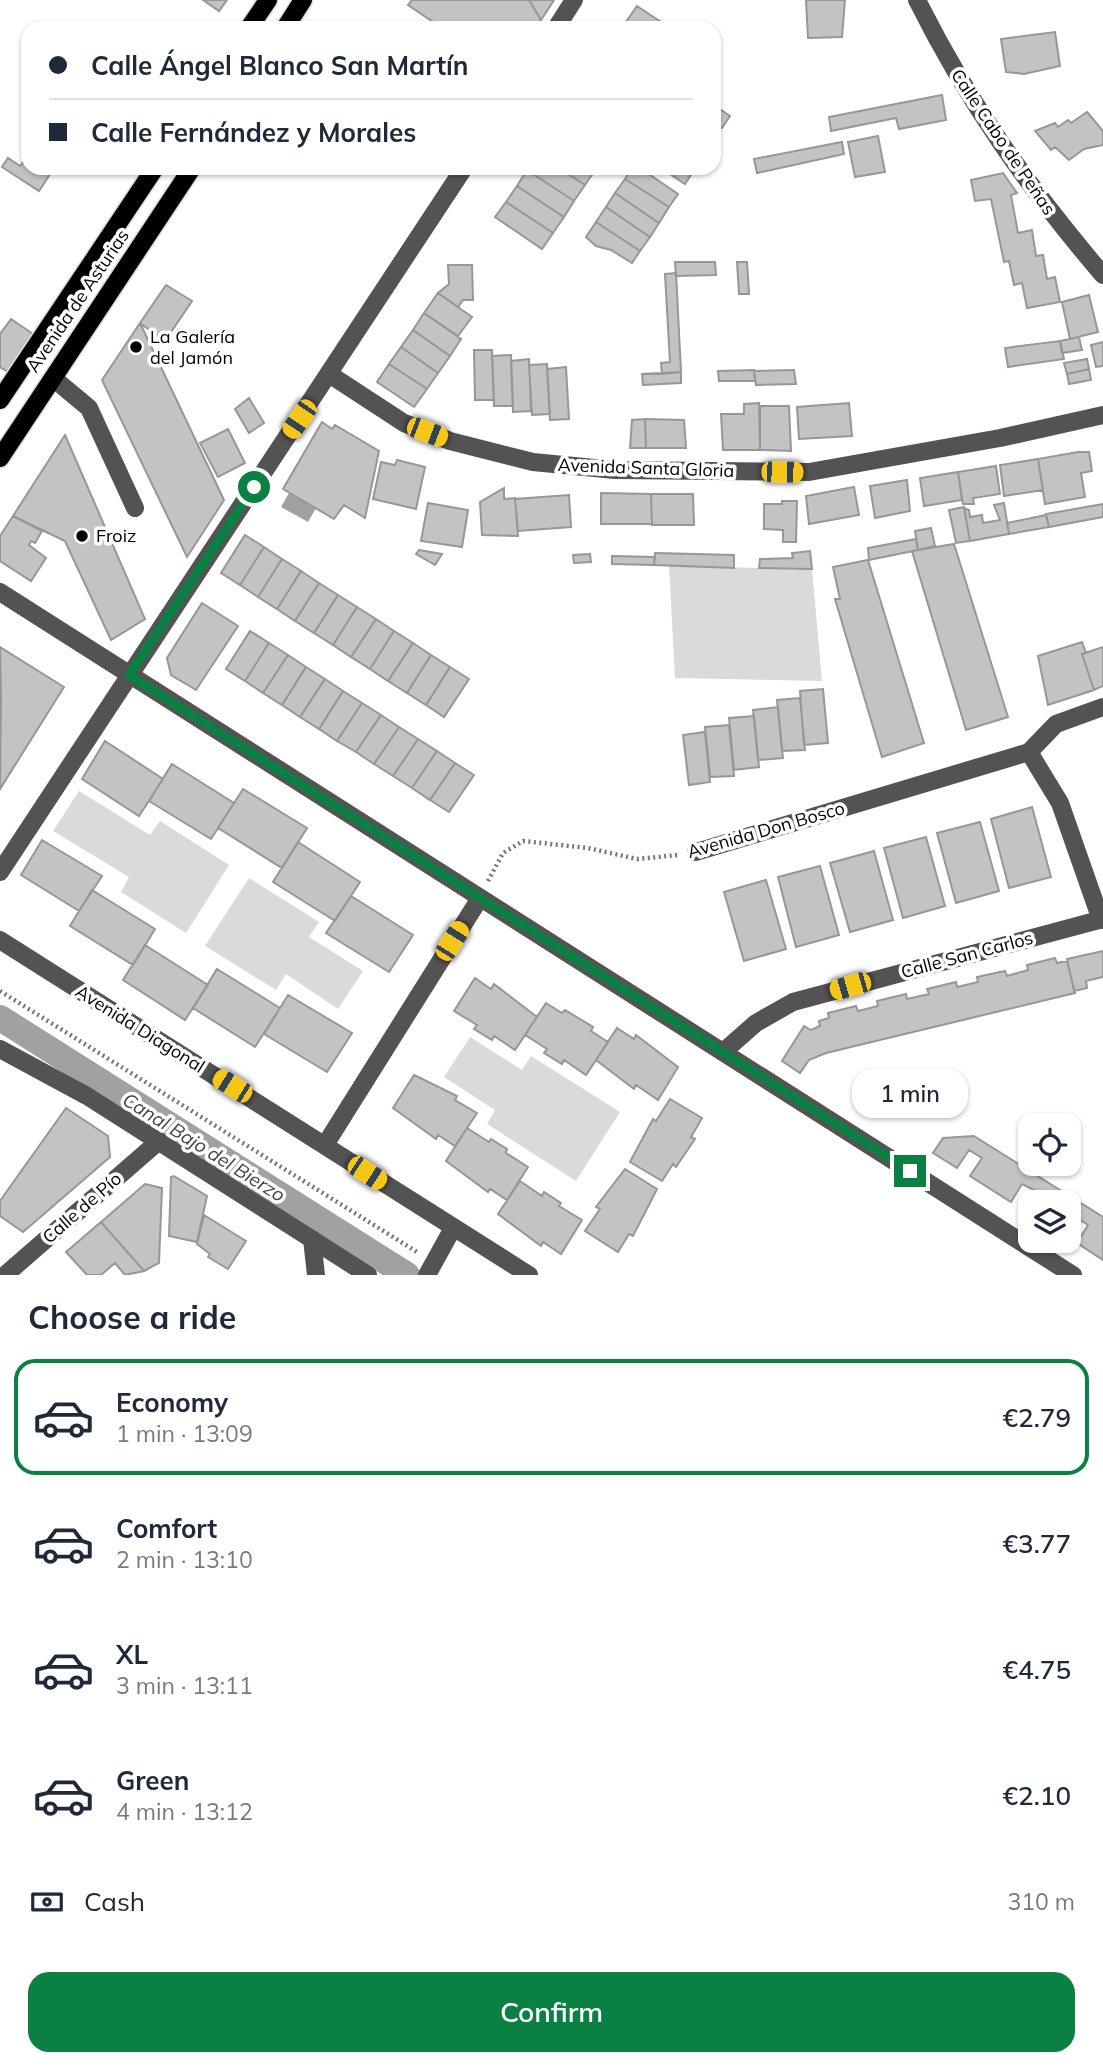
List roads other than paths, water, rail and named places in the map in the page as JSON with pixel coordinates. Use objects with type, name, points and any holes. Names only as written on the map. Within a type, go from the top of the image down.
[{"type":"main road","points":[[254,21],[268,0]]},
{"type":"main road","points":[[290,21],[303,0]]},
{"type":"main road","name":"Avenida de Asturias","points":[[0,400],[150,175]]},
{"type":"main road","name":"Avenida de Asturias","points":[[0,458],[187,175]]},
{"type":"street","points":[[560,21],[574,0]]},
{"type":"street","name":"Calle Cabo de Peñas","points":[[917,0],[944,53],[999,141],[1037,197],[1103,275]]},
{"type":"street","points":[[0,872],[459,175]]},
{"type":"street","name":"Avenida Santa Gloria","points":[[329,374],[404,424],[450,441],[533,463],[615,470],[809,472],[1000,438],[1103,415]]},
{"type":"street","points":[[52,379],[89,408],[135,508]]},
{"type":"street","points":[[0,592],[1073,1275]]},
{"type":"street","name":"Avenida Don Bosco","points":[[696,852],[1029,752],[1056,724],[1103,706]]},
{"type":"street","points":[[1029,752],[1060,803],[1102,919]]},
{"type":"street","points":[[324,1145],[480,898]]},
{"type":"street","name":"Calle San Carlos","points":[[723,1052],[756,1023],[793,1002],[1102,919]]},
{"type":"street","name":"Avenida Diagonal","points":[[0,940],[529,1275]]},
{"type":"street","points":[[0,1049],[159,1141],[368,1275]]},
{"type":"street","name":"Calle de Pío","points":[[5,1275],[159,1141]]},
{"type":"street","points":[[427,1267],[453,1228]]},
{"type":"street","points":[[312,1239],[316,1275]]},
{"type":"waterway","name":"Canal Bajo del Bierzo","points":[[0,1018],[407,1275]]},
{"type":"place","name":"La Galería del Jamón","points":[[136,347]]},
{"type":"place","name":"Froiz","points":[[82,536]]}]
